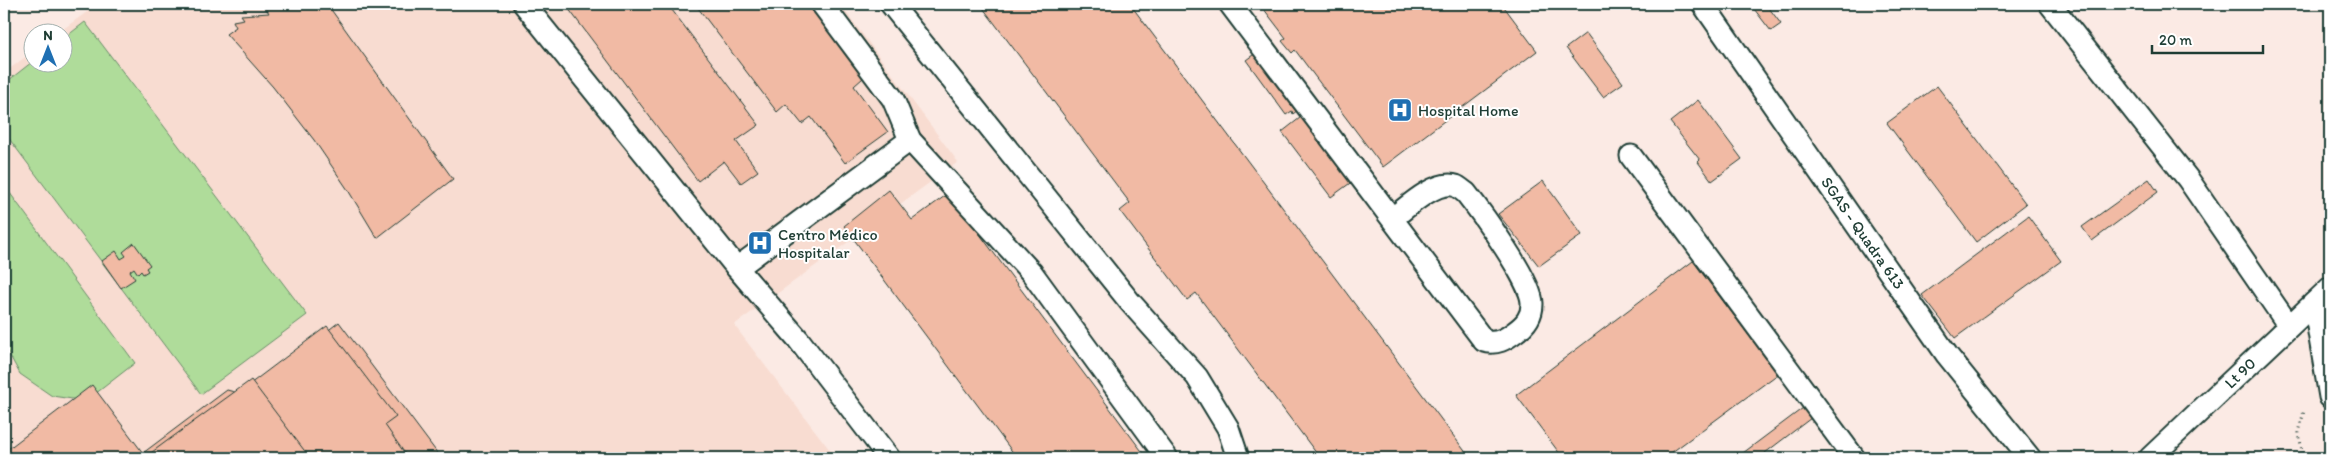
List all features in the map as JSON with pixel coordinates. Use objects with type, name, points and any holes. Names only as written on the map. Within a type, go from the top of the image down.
[{"type":"lane","points":[[524,4],[737,268],[798,339],[889,458]]},
{"type":"lane","points":[[822,4],[894,99],[910,140],[1032,273],[1167,458]]},
{"type":"lane","points":[[891,4],[1130,302],[1197,377],[1228,428],[1238,458]]},
{"type":"lane","points":[[1230,4],[1484,341],[1498,342],[1524,326],[1530,317],[1533,306],[1529,287],[1466,193],[1456,186],[1443,186],[1429,191],[1392,218]]},
{"type":"lane","name":"SGAS - Quadra 613","points":[[1703,4],[1947,355],[2030,458]]},
{"type":"lane","points":[[2050,4],[2188,179],[2289,326]]},
{"type":"lane","points":[[737,268],[910,140]]},
{"type":"lane","points":[[1630,156],[1854,458]]},
{"type":"lane","name":"Lt 90","points":[[2150,458],[2330,288]]},
{"type":"lane","points":[[2314,303],[2330,397]]},
{"type":"shaded area","points":[[98,4],[840,4],[958,162],[734,325],[836,458],[4,458],[4,73],[22,60],[22,72],[72,72],[72,23]]},
{"type":"green space","points":[[85,22],[307,315],[201,394],[4,132],[4,112],[9,108],[4,101],[4,84],[22,70],[22,72],[72,72],[72,32]]},
{"type":"green space","points":[[4,185],[135,363],[86,401],[52,396],[20,374],[4,345]]},
{"type":"building","points":[[263,4],[327,4],[453,179],[377,238],[348,190],[314,140],[273,87],[226,34],[236,27],[233,21],[244,19],[241,15],[269,13]]},
{"type":"building","points":[[565,4],[680,4],[672,10],[759,125],[736,141],[758,171],[741,183],[724,161],[698,181]]},
{"type":"building","points":[[695,4],[808,4],[863,78],[854,86],[888,132],[845,163],[811,117],[802,124],[786,104],[777,112]]},
{"type":"building","points":[[980,4],[1130,4],[1470,458],[1320,458],[1196,293],[1187,300],[1120,211],[1130,203]]},
{"type":"building","name":"Hospital Home","points":[[1260,4],[1502,4],[1537,51],[1383,167],[1295,50],[1292,53],[1282,41],[1286,38]]},
{"type":"building","points":[[1766,4],[1781,24],[1771,31],[1751,5]]},
{"type":"building","points":[[1586,33],[1623,83],[1603,97],[1566,48]]},
{"type":"building","points":[[1257,52],[1299,109],[1293,114],[1292,111],[1286,115],[1246,60]]},
{"type":"building","points":[[1937,86],[2026,204],[1976,242],[1887,123]]},
{"type":"building","points":[[1698,100],[1742,159],[1712,181],[1698,162],[1700,160],[1670,122]]},
{"type":"building","points":[[1305,114],[1353,181],[1331,197],[1282,132]]},
{"type":"building","points":[[2149,179],[2158,192],[2092,241],[2082,227]]},
{"type":"building","points":[[1543,181],[1582,235],[1539,266],[1498,214]]},
{"type":"building","points":[[889,190],[912,220],[949,193],[1147,458],[1017,458],[844,226]]},
{"type":"building","points":[[2028,216],[2061,261],[1955,338],[1922,295]]},
{"type":"building","points":[[134,243],[150,265],[146,268],[148,271],[143,274],[141,271],[138,274],[134,268],[130,271],[135,279],[121,288],[102,261],[116,251],[121,259],[126,256],[123,252]]},
{"type":"building","points":[[1693,261],[1778,374],[1664,458],[1563,458],[1516,395]]},
{"type":"building","points":[[339,322],[441,458],[310,458],[256,386]]},
{"type":"building","points":[[327,326],[396,417],[385,425],[408,458],[4,458],[4,452],[92,385],[143,453],[227,390],[238,393]]},
{"type":"building","points":[[251,380],[310,458],[144,458],[167,441]]},
{"type":"building","points":[[1807,405],[1815,415],[1765,453],[1770,458],[1747,458],[1743,453]]},
{"type":"place","name":"Hospital Home","points":[[1400,110]]},
{"type":"place","name":"Centro Médico Hospitalar","points":[[760,243]]}]
